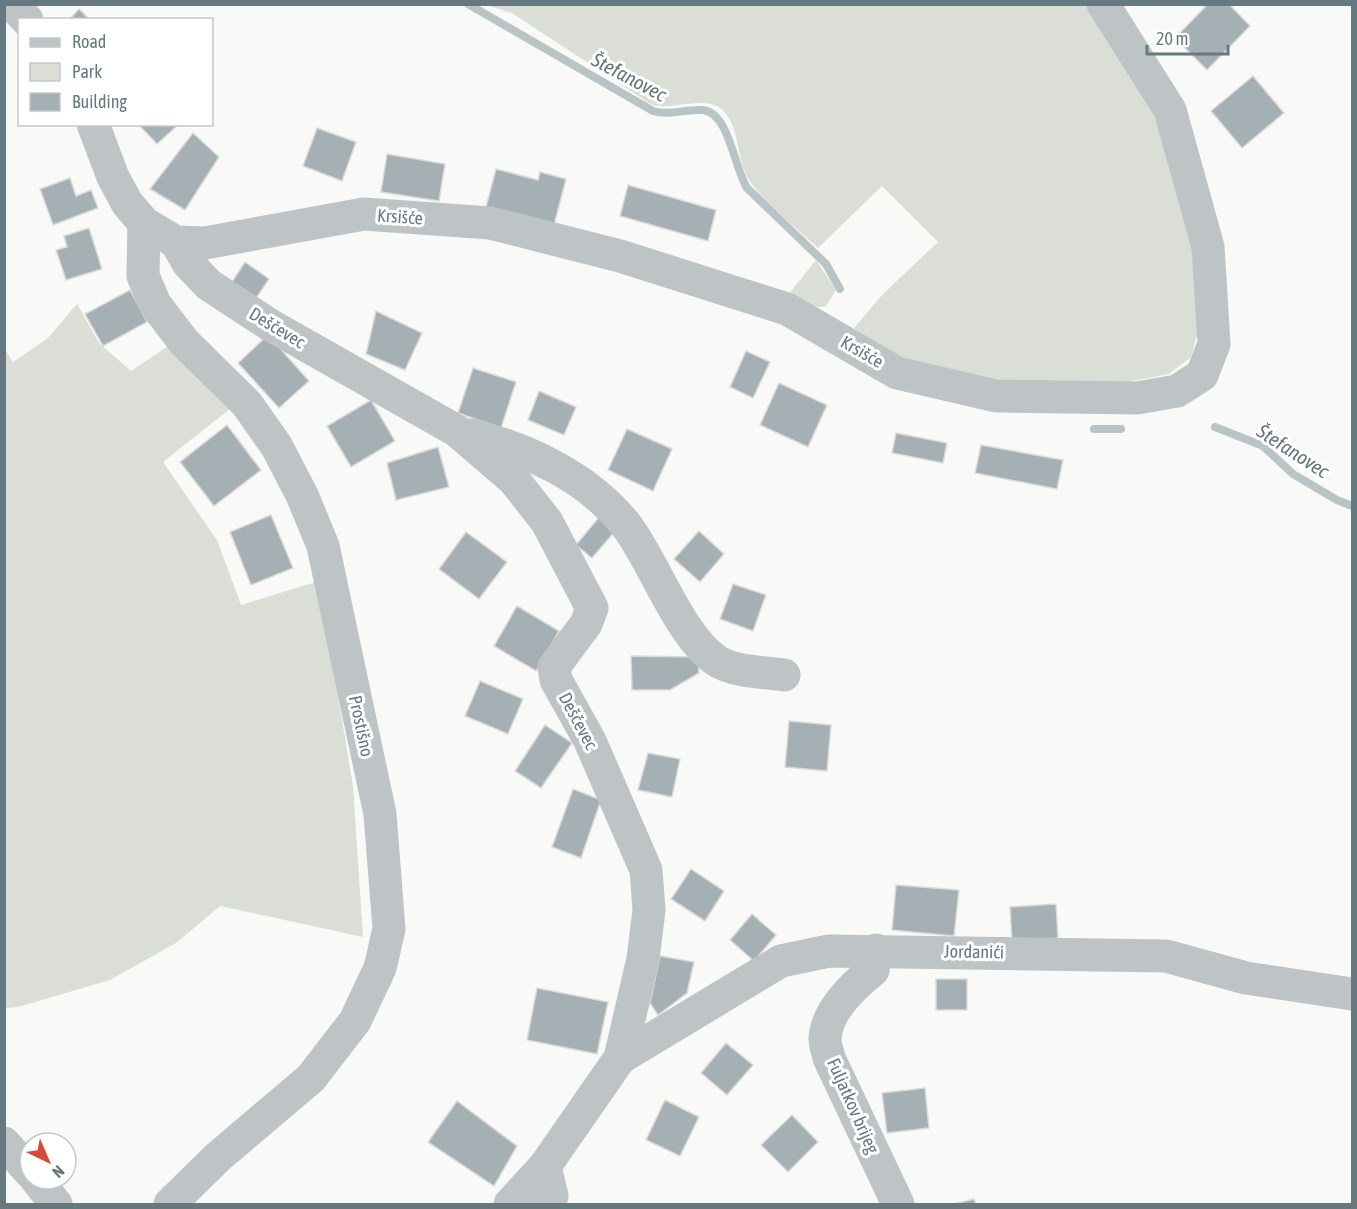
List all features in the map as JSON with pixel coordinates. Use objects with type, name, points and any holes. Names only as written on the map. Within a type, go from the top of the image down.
[{"type":"street","points":[[12,4],[25,18]]},
{"type":"street","name":"Krsišće","points":[[144,223],[176,242],[205,243],[364,214],[490,223],[620,256],[788,309],[897,373],[996,396],[1137,398],[1177,391],[1202,375],[1214,344],[1208,247],[1170,110],[1103,4]]},
{"type":"street","points":[[94,126],[113,177],[127,203],[144,223]]},
{"type":"street","name":"Prostišno","points":[[144,223],[142,276],[155,304],[184,342],[247,404],[277,447],[302,495],[323,546],[380,814],[389,930],[381,968],[355,1021],[311,1078],[218,1157],[170,1204]]},
{"type":"street","name":"Deščevec","points":[[176,242],[188,262],[224,296],[270,325],[457,431],[514,480],[547,522],[591,608],[586,624],[555,667],[556,680],[590,741],[646,870],[649,910],[643,959],[620,1058]]},
{"type":"street","name":"Deščevec","points":[[457,431],[530,454],[589,488],[626,525],[690,633],[717,661],[744,670],[784,675]]},
{"type":"street","name":"Fuljatkov brijeg","points":[[876,950],[873,970],[858,982],[836,1008],[825,1038],[829,1058],[898,1204]]},
{"type":"street","name":"Jordanići","points":[[620,1058],[781,961],[829,951],[1166,956],[1246,978],[1353,993]]},
{"type":"street","points":[[510,1204],[545,1166],[620,1058]]},
{"type":"street","points":[[4,1143],[18,1159]]},
{"type":"street","points":[[545,1166],[552,1196],[549,1204]]},
{"type":"street","points":[[46,1191],[56,1204]]},
{"type":"green space","points":[[486,5],[1093,5],[1157,111],[1195,244],[1199,328],[1191,357],[1169,374],[1106,386],[997,387],[898,365],[854,328],[883,294],[938,242],[882,186],[818,248],[773,207],[749,180],[731,122],[720,108],[705,103],[652,105],[512,13]]},
{"type":"green space","points":[[816,260],[836,290],[826,306],[818,307],[788,295]]},
{"type":"green space","points":[[77,304],[99,343],[131,371],[174,342],[231,408],[163,462],[217,540],[241,605],[319,581],[353,786],[363,937],[220,906],[176,943],[110,980],[18,1007],[5,1008],[5,353],[6,351],[13,362],[48,338]]},
{"type":"building","points":[[1208,4],[1229,4],[1250,26],[1207,70],[1175,38]]},
{"type":"building","points":[[79,9],[88,18],[71,18]]},
{"type":"building","points":[[1253,76],[1284,113],[1242,148],[1211,111]]},
{"type":"building","points":[[140,126],[177,126],[157,144]]},
{"type":"building","points":[[317,128],[356,142],[342,181],[303,166]]},
{"type":"building","points":[[193,133],[219,157],[185,210],[150,189]]},
{"type":"building","points":[[387,154],[445,164],[439,201],[381,192]]},
{"type":"building","points":[[496,169],[538,180],[540,172],[566,179],[554,225],[486,207]]},
{"type":"building","points":[[70,178],[76,196],[91,190],[98,208],[53,225],[40,189]]},
{"type":"building","points":[[628,185],[716,210],[708,241],[620,216]]},
{"type":"building","points":[[89,228],[102,269],[66,280],[56,250],[67,247],[64,236]]},
{"type":"building","points":[[245,262],[269,279],[254,301],[230,285]]},
{"type":"building","points":[[130,290],[147,322],[103,346],[85,314]]},
{"type":"building","points":[[376,311],[422,333],[405,370],[366,354]]},
{"type":"building","points":[[268,335],[309,381],[279,408],[238,363]]},
{"type":"building","points":[[746,351],[770,362],[753,398],[730,387]]},
{"type":"building","points":[[473,368],[516,382],[501,428],[458,413]]},
{"type":"building","points":[[779,383],[827,405],[808,447],[760,425]]},
{"type":"building","points":[[539,391],[576,407],[564,435],[528,420]]},
{"type":"building","points":[[371,400],[395,441],[351,467],[327,426]]},
{"type":"building","points":[[227,425],[261,470],[214,506],[180,462]]},
{"type":"building","points":[[627,429],[672,449],[653,491],[608,470]]},
{"type":"building","points":[[896,433],[947,443],[943,463],[892,453]]},
{"type":"building","points":[[981,445],[1063,460],[1057,489],[975,473]]},
{"type":"building","points":[[438,447],[449,487],[396,500],[387,463]]},
{"type":"building","points":[[271,515],[293,568],[251,585],[230,532]]},
{"type":"building","points":[[600,516],[616,530],[592,558],[576,545]]},
{"type":"building","points":[[699,531],[724,554],[700,582],[674,559]]},
{"type":"building","points":[[466,532],[507,562],[479,599],[439,569]]},
{"type":"building","points":[[733,584],[766,595],[753,631],[720,619]]},
{"type":"building","points":[[517,606],[559,631],[536,671],[494,646]]},
{"type":"building","points":[[631,656],[698,657],[699,673],[670,690],[632,690]]},
{"type":"building","points":[[480,681],[523,699],[508,734],[465,716]]},
{"type":"building","points":[[789,721],[831,725],[827,771],[785,767]]},
{"type":"building","points":[[545,725],[572,743],[541,788],[515,771]]},
{"type":"building","points":[[648,753],[680,759],[672,797],[638,790]]},
{"type":"building","points":[[573,789],[601,800],[581,858],[552,847]]},
{"type":"building","points":[[691,869],[724,891],[705,921],[671,899]]},
{"type":"building","points":[[896,885],[959,890],[954,936],[892,930]]},
{"type":"building","points":[[1056,904],[1058,938],[1012,942],[1010,907]]},
{"type":"building","points":[[752,914],[776,935],[754,961],[730,940]]},
{"type":"building","points":[[660,956],[694,962],[687,993],[658,1015],[650,1003]]},
{"type":"building","points":[[936,979],[967,979],[967,1010],[936,1010]]},
{"type":"building","points":[[537,988],[608,1002],[597,1054],[527,1040]]},
{"type":"building","points":[[726,1043],[753,1065],[727,1095],[701,1073]]},
{"type":"building","points":[[925,1088],[929,1128],[887,1133],[882,1093]]},
{"type":"building","points":[[665,1100],[699,1117],[680,1156],[646,1140]]},
{"type":"building","points":[[457,1101],[517,1146],[494,1186],[428,1142]]},
{"type":"building","points":[[792,1115],[818,1142],[788,1172],[761,1145]]},
{"type":"building","points":[[974,1199],[976,1204],[954,1204]]},
{"type":"waterway","name":"Štefanovec","points":[[468,4],[653,111],[665,113],[703,110],[712,113],[725,130],[747,188],[826,264],[840,289]]},
{"type":"waterway","name":"Štefanovec","points":[[1215,427],[1263,446],[1293,474],[1337,500],[1352,506]]},
{"type":"waterway","name":"Štefanovec","points":[[1094,429],[1121,429]]}]
